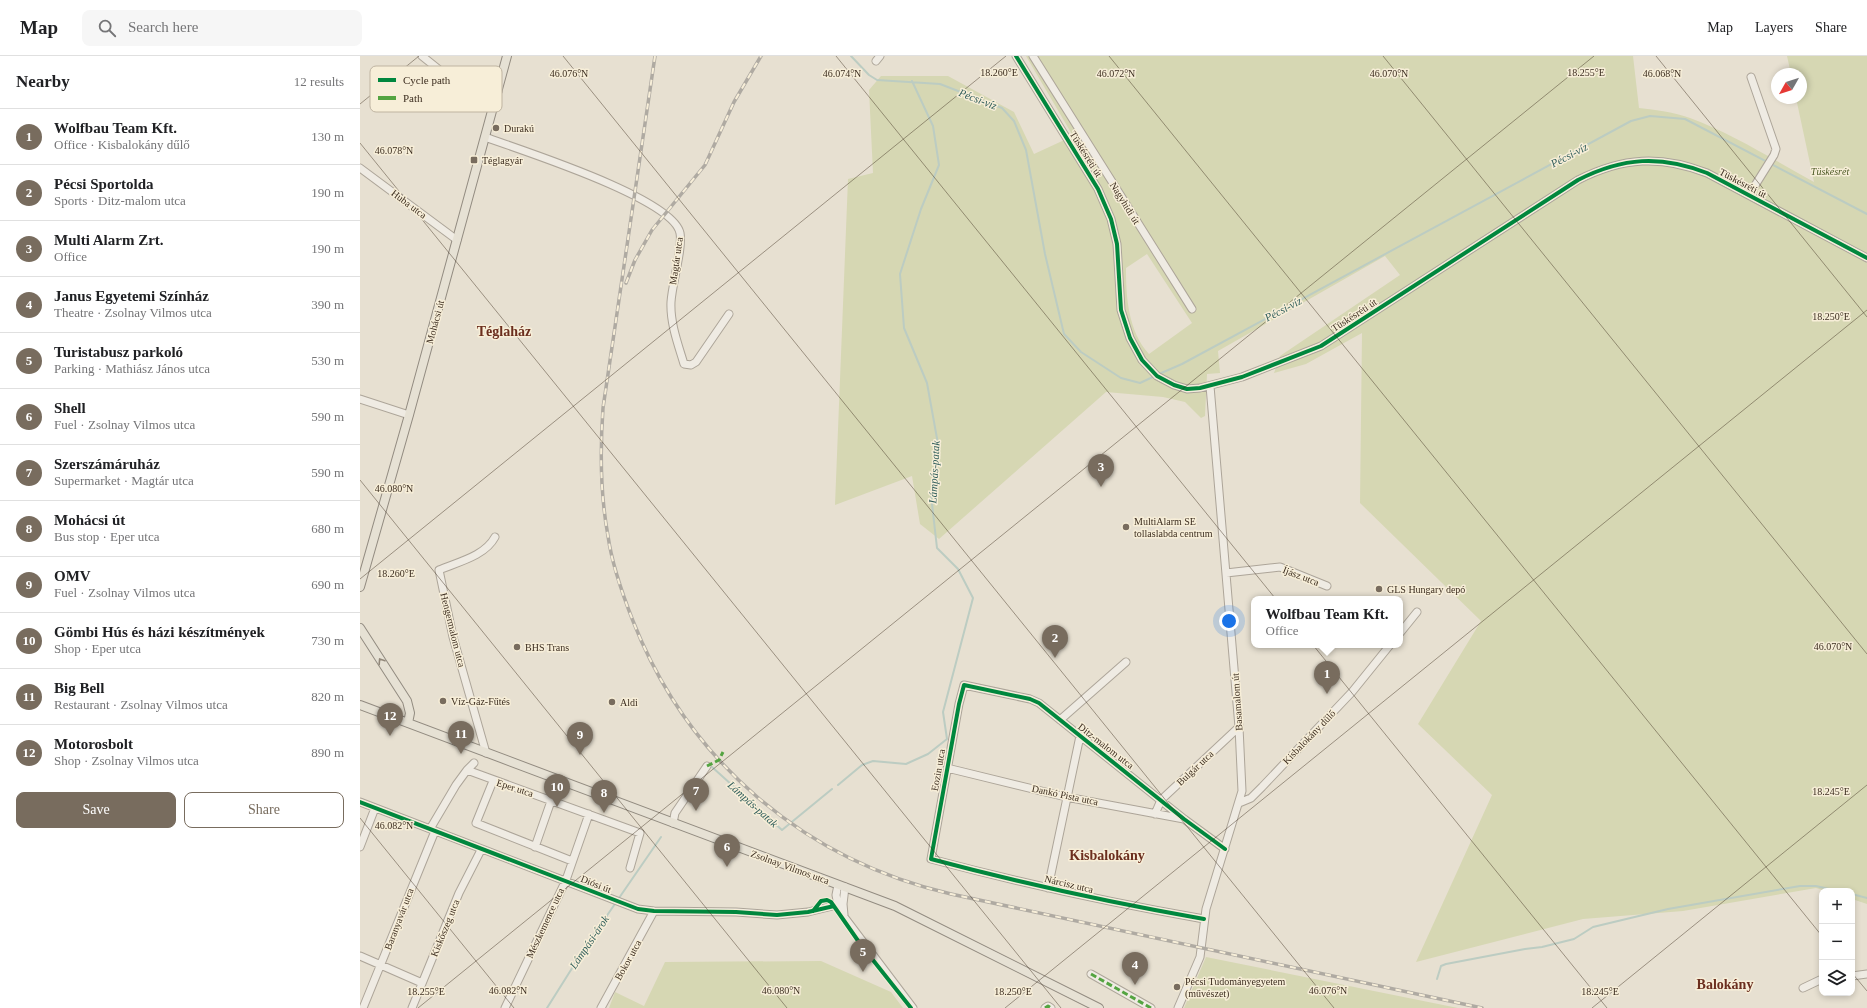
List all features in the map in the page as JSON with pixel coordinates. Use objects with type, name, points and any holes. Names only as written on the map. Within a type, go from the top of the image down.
[{"type":"main road","name":"Mohácsi út","points":[[502,78],[508,56]]},
{"type":"main road","name":"Mohácsi út","points":[[361,582],[409,415],[492,112]]},
{"type":"main road","points":[[360,628],[363,637],[406,701],[410,713],[408,724]]},
{"type":"main road","name":"Zsolnay Vilmos utca","points":[[360,705],[558,781],[674,822],[902,909],[1099,1008]]},
{"type":"street","points":[[422,56],[434,66]]},
{"type":"street","name":"Tüskésréti út","points":[[1016,56],[1098,189],[1104,203],[1113,226],[1117,244],[1119,295],[1122,316],[1130,338],[1142,360],[1161,379],[1187,389],[1210,386],[1242,377],[1321,346],[1565,188],[1604,168],[1628,162],[1638,161],[1680,164],[1707,174],[1867,258]]},
{"type":"street","name":"Nagyhidi út","points":[[1033,56],[1192,309]]},
{"type":"street","points":[[1749,195],[1775,152],[1775,143],[1751,77]]},
{"type":"street","name":"Magtár utca","points":[[485,137],[594,177],[651,204],[672,220],[679,230],[680,239],[670,311],[684,364],[691,365],[696,362],[729,314]]},
{"type":"street","name":"Huba utca","points":[[360,168],[457,240]]},
{"type":"street","name":"Basamalom út","points":[[1178,1008],[1200,958],[1204,919],[1242,791],[1239,727],[1210,386]]},
{"type":"street","points":[[360,399],[409,415]]},
{"type":"street","name":"Hengermalom utca","points":[[486,753],[453,637],[439,570],[483,551],[490,545],[495,537]]},
{"type":"street","name":"Íjász utca","points":[[1226,573],[1280,567],[1327,586]]},
{"type":"street","points":[[1403,629],[1417,612]]},
{"type":"street","name":"Kisbalokány dűlő","points":[[1239,803],[1251,798],[1352,692],[1388,648]]},
{"type":"street","points":[[1060,720],[1126,662]]},
{"type":"street","name":"Ditz-malom utca","points":[[964,685],[1030,699],[1039,703],[1184,819],[1225,849]]},
{"type":"street","name":"Eozin utca","points":[[931,859],[959,704],[964,685]]},
{"type":"street","name":"Bulgár utca","points":[[1155,814],[1161,800],[1239,727]]},
{"type":"street","points":[[1048,888],[1066,796],[1080,736]]},
{"type":"street","points":[[432,830],[456,785],[474,763]]},
{"type":"street","points":[[674,822],[675,813],[707,766]]},
{"type":"street","name":"Dankó Pista utca","points":[[947,768],[1066,796],[1184,819]]},
{"type":"street","name":"Eper utca","points":[[467,770],[493,781],[551,800],[640,833],[630,868]]},
{"type":"street","points":[[493,781],[476,823],[572,861]]},
{"type":"street","points":[[535,847],[558,781]]},
{"type":"street","name":"Diósi út","points":[[360,802],[481,850],[566,880],[638,909],[654,911],[736,912],[777,915],[808,912],[837,905]]},
{"type":"street","points":[[360,847],[375,808]]},
{"type":"street","name":"Mészkemence utca","points":[[505,1008],[566,880],[589,814]]},
{"type":"street","name":"Baranyavár utca","points":[[363,1008],[432,830]]},
{"type":"street","name":"Kiskőszeg utca","points":[[412,1008],[458,893],[481,850]]},
{"type":"street","name":"Nárcisz utca","points":[[931,859],[1048,888],[1139,908],[1204,919]]},
{"type":"street","points":[[842,886],[836,891],[837,905],[845,919],[913,1008]]},
{"type":"street","points":[[842,886],[842,908],[845,919]]},
{"type":"street","name":"Bokor utca","points":[[601,1008],[654,911]]},
{"type":"street","points":[[360,956],[422,982]]},
{"type":"street","points":[[1091,974],[1151,1008]]},
{"type":"street","points":[[1855,976],[1867,974]]},
{"type":"street","points":[[1803,988],[1819,980]]},
{"type":"street","points":[[1045,1008],[1048,1006],[1051,1008]]},
{"type":"green space","name":"Tüskésrét","points":[[1026,56],[1633,56],[1639,108],[1678,114],[1706,124],[1814,182],[1797,104],[1807,104],[1807,68],[1790,68],[1787,56],[1867,56],[1867,904],[1855,900],[1855,888],[1816,888],[1683,911],[1583,919],[1416,962],[1492,795],[1418,724],[1481,621],[1360,503],[1362,333],[1306,364],[1274,373],[1280,356],[1400,275],[1385,256],[1218,351],[1220,373],[1207,374],[1205,416],[1201,418],[1185,402],[1163,397],[1106,392],[939,539],[920,524],[912,476],[835,505],[848,179],[873,173],[869,90],[881,76],[948,76],[1014,112],[1034,154],[1073,136]],"holes":[[[1147,254],[1192,323],[1149,354],[1142,345],[1132,324],[1128,302],[1126,268]]]},
{"type":"green space","points":[[1206,957],[1458,1008],[1184,1008]]},
{"type":"green space","points":[[821,961],[891,992],[903,1008],[609,1008],[615,992],[644,1006],[665,962]]},
{"type":"waterway","name":"Pécsi-víz","points":[[851,56],[869,75],[877,80],[940,84],[1002,108],[1014,121],[1026,150],[1045,254],[1064,334],[1081,352],[1121,378],[1140,383],[1155,376]]},
{"type":"waterway","name":"Lámpás-patak","points":[[838,785],[862,765],[873,761],[906,764],[928,754],[947,739],[943,712],[973,598],[958,569],[937,548],[931,495],[938,444],[927,383],[904,328],[900,274],[921,209],[939,165],[933,126],[912,81]]},
{"type":"waterway","name":"Pécsi-víz","points":[[1159,374],[1182,364],[1631,121],[1650,116],[1685,119],[1867,214]]},
{"type":"waterway","name":"Lámpás-patak","points":[[712,767],[782,830],[832,789]]},
{"type":"waterway","name":"Lámpási-árok","points":[[547,1008],[586,946],[661,837]]},
{"type":"waterway","points":[[1437,979],[1441,966],[1446,964],[1542,947],[1574,939],[1593,927],[1668,909],[1800,886],[1816,886],[1825,888]]},
{"type":"waterway","points":[[1855,895],[1867,898]]},
{"type":"railway","points":[[655,56],[603,408],[601,440],[603,504],[612,558],[621,589],[633,621],[656,672],[685,718],[719,760],[758,797],[800,830],[847,857],[897,878],[951,894],[1482,1008]]},
{"type":"railway","points":[[626,283],[635,260],[652,230],[705,165],[734,102],[761,56]]},
{"type":"marked path","points":[[707,766],[719,760],[723,752]]},
{"type":"marked path","points":[[1091,974],[1151,1008]]},
{"type":"marked path","points":[[1045,1008],[1048,1006],[1051,1008]]},
{"type":"cycle path","points":[[1016,56],[1098,189],[1111,219],[1117,244],[1121,310],[1130,338],[1142,360],[1157,376],[1174,385],[1187,389],[1200,388],[1242,377],[1321,346],[1578,180],[1595,172],[1626,163],[1658,161],[1674,163],[1707,173],[1867,258]]},
{"type":"cycle path","points":[[1204,919],[1067,892],[931,859],[959,704],[964,685],[1030,699],[1039,703],[1184,819],[1225,849]]},
{"type":"cycle path","points":[[360,802],[638,909],[654,911],[736,912],[777,915],[808,912],[834,906]]},
{"type":"cycle path","points":[[813,911],[821,901],[827,900],[831,902],[861,945],[911,1008]]},
{"type":"place","name":"Durakú","points":[[496,128]]},
{"type":"place","name":"Téglagyár","points":[[474,160]]},
{"type":"place","name":"Multi Alarm Zrt.","points":[[1101,487]]},
{"type":"place","name":"MultiAlarm SE tollaslabda centrum","points":[[1126,527]]},
{"type":"place","name":"GLS Hungary depó","points":[[1379,589]]},
{"type":"place","name":"BHS Trans","points":[[517,647]]},
{"type":"place","name":"Pécsi Sportolda","points":[[1055,658]]},
{"type":"place","name":"Wolfbau Team Kft.","points":[[1327,694]]},
{"type":"place","name":"Víz-Gáz-Fűtés","points":[[443,701]]},
{"type":"place","name":"Aldi","points":[[612,702]]},
{"type":"place","name":"Motorosbolt","points":[[390,736]]},
{"type":"place","name":"Big Bell","points":[[461,754]]},
{"type":"place","name":"OMV","points":[[580,755]]},
{"type":"place","name":"Gömbi Hús és házi készítmények","points":[[557,807]]},
{"type":"place","name":"Szerszámáruház","points":[[696,811]]},
{"type":"place","name":"Mohácsi út","points":[[604,813]]},
{"type":"place","name":"Shell","points":[[727,867]]},
{"type":"place","name":"Turistabusz parkoló","points":[[863,972]]},
{"type":"place","name":"Janus Egyetemi Színház","points":[[1135,985]]},
{"type":"place","name":"Pécsi Tudományegyetem (művészet)","points":[[1177,987]]},
{"type":"district","name":"Téglaház","points":[[504,331]]},
{"type":"district","name":"Kisbalokány","points":[[1107,855]]},
{"type":"district","name":"Balokány","points":[[1725,984]]}]
